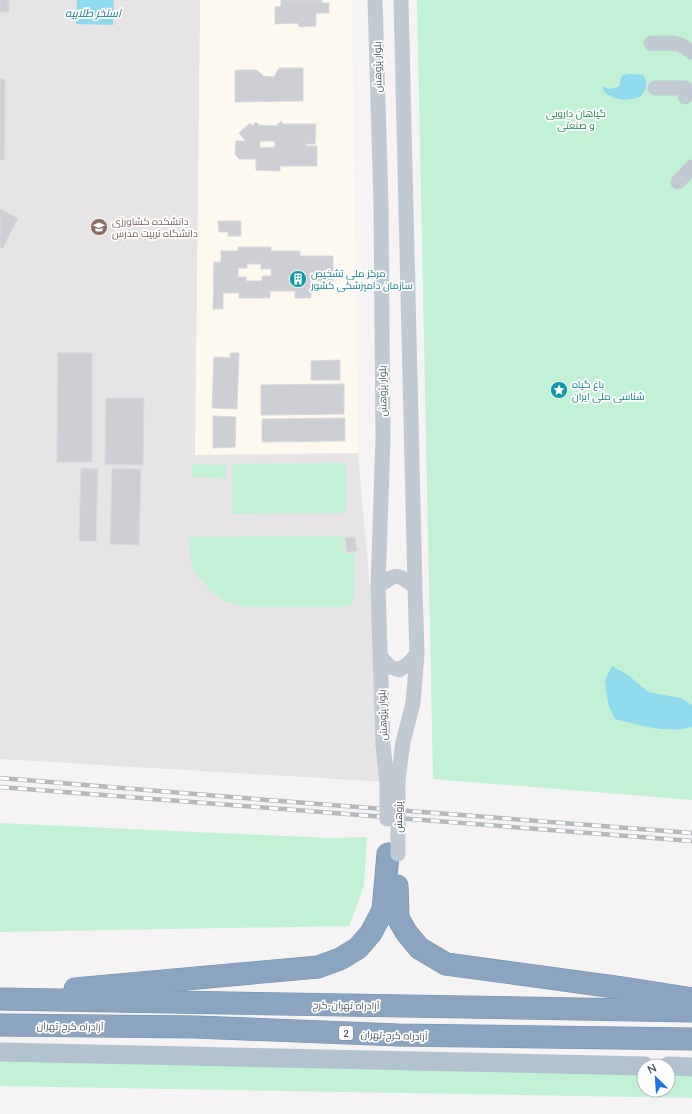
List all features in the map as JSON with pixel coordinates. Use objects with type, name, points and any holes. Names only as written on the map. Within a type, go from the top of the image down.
[{"type":"highway","points":[[393,854],[398,918],[406,932],[419,948],[446,964],[692,999]]},
{"type":"highway","points":[[10,1000],[63,990],[318,967],[340,959],[358,948],[371,933],[383,910],[393,854]]},
{"type":"highway","name":"آزادراه تهران-کرج","points":[[10,1000],[692,1011]]},
{"type":"highway","name":"آزادراه کرج-تهران","points":[[0,1025],[196,1027],[398,1035],[692,1039]]},
{"type":"main road","points":[[0,1052],[636,1066]]},
{"type":"main road","points":[[676,1066],[692,1067]]},
{"type":"street","name":"بلوار پژوهش","points":[[375,0],[381,204],[383,430],[378,587],[383,745],[392,781]]},
{"type":"street","name":"بلوار پژوهش","points":[[392,781],[413,703],[417,654],[414,587],[401,0]]},
{"type":"street","points":[[651,43],[660,44],[670,42],[680,44],[692,52]]},
{"type":"street","points":[[655,88],[676,84]]},
{"type":"street","points":[[678,182],[692,167]]},
{"type":"street","points":[[378,587],[389,578],[396,576],[404,578],[414,587]]},
{"type":"street","points":[[380,656],[390,667],[400,670],[417,654]]},
{"type":"street","name":"پژوهش","points":[[392,781],[393,854]]},
{"type":"shaded area","name":"دانشکده کشاورزی دانشگاه تربیت مدرس","points":[[0,0],[200,0],[195,455],[358,453],[387,782],[0,759]]},
{"type":"shaded area","points":[[200,0],[352,0],[358,453],[195,455]]},
{"type":"green space","name":"باغ گیاه‌ شناسی ملی ایران","points":[[417,0],[692,0],[692,800],[433,779]]},
{"type":"green space","points":[[345,463],[345,513],[232,514],[232,464]]},
{"type":"green space","points":[[192,464],[227,465],[226,478],[192,477]]},
{"type":"green space","points":[[343,536],[345,554],[355,553],[354,599],[353,602],[344,607],[244,607],[224,601],[211,591],[199,578],[192,566],[188,537]]},
{"type":"green space","points":[[0,823],[330,838],[367,837],[364,886],[349,926],[0,932]]},
{"type":"green space","points":[[0,1058],[636,1072],[636,1097],[0,1086]]},
{"type":"green space","points":[[676,1073],[692,1073],[692,1098],[676,1098]]},
{"type":"water","name":"استخر طلاییه","points":[[77,0],[114,0],[113,25],[76,24]]},
{"type":"water","points":[[623,75],[643,75],[646,80],[645,91],[641,96],[622,100],[604,92],[602,86],[609,89],[618,87]]},
{"type":"water","points":[[612,666],[628,675],[648,692],[680,698],[692,705],[692,727],[673,730],[653,728],[615,719],[608,704],[605,680]]},
{"type":"building","points":[[0,0],[9,0],[9,12],[0,12]]},
{"type":"building","points":[[281,0],[322,0],[322,3],[329,3],[329,13],[316,13],[316,26],[300,27],[297,23],[275,24],[275,7],[281,6]]},
{"type":"building","points":[[279,68],[303,68],[303,101],[235,102],[235,70],[257,70],[263,76],[274,77]]},
{"type":"building","points":[[0,79],[5,79],[4,160],[0,160]]},
{"type":"building","points":[[281,121],[283,124],[316,124],[315,144],[306,144],[306,146],[317,146],[317,166],[280,166],[280,171],[256,170],[256,159],[239,159],[235,154],[236,141],[246,141],[239,133],[250,123],[252,126],[256,122],[259,125],[276,126]],"holes":[[[260,141],[275,141],[275,147],[260,148]]]},
{"type":"building","points":[[0,209],[18,218],[2,249],[0,247]]},
{"type":"building","points":[[218,221],[241,221],[241,236],[228,236],[228,232],[219,232]]},
{"type":"building","name":"مرکز ملی تشخیص سازمان دامپزشکی کشور","points":[[238,247],[271,247],[271,251],[300,251],[300,256],[333,256],[333,281],[311,281],[311,298],[295,298],[295,291],[270,291],[270,298],[239,298],[239,293],[223,293],[223,309],[213,309],[214,262],[221,262],[221,251],[238,251]],"holes":[[[247,264],[261,264],[261,269],[271,269],[271,276],[262,276],[262,281],[246,281],[246,277],[238,277],[238,268],[247,268]]]},
{"type":"building","points":[[58,353],[92,353],[92,462],[57,462]]},
{"type":"building","points":[[230,353],[239,353],[237,409],[212,408],[214,357],[230,358]]},
{"type":"building","points":[[340,360],[340,380],[311,380],[311,361]]},
{"type":"building","points":[[344,384],[344,414],[261,415],[261,385]]},
{"type":"building","points":[[106,398],[144,398],[143,465],[105,464]]},
{"type":"building","points":[[213,416],[236,417],[235,447],[213,448]]},
{"type":"building","points":[[345,418],[345,441],[262,442],[262,419]]},
{"type":"building","points":[[81,468],[98,469],[96,541],[79,541]]},
{"type":"building","points":[[112,469],[141,469],[139,545],[110,544]]},
{"type":"building","points":[[355,537],[357,551],[347,552],[345,538]]},
{"type":"railway","points":[[0,778],[692,833]]},
{"type":"railway","points":[[0,787],[692,841]]},
{"type":"place","name":"دانشکده کشاورزی دانشگاه تربیت مدرس","points":[[99,227]]},
{"type":"place","name":"مرکز ملی تشخیص سازمان دامپزشکی کشور","points":[[298,279]]},
{"type":"place","name":"باغ گیاه‌ شناسی ملی ایران","points":[[559,390]]},
{"type":"park label","name":"گیاهان دارویی و صنعتی","points":[[576,118]]}]
